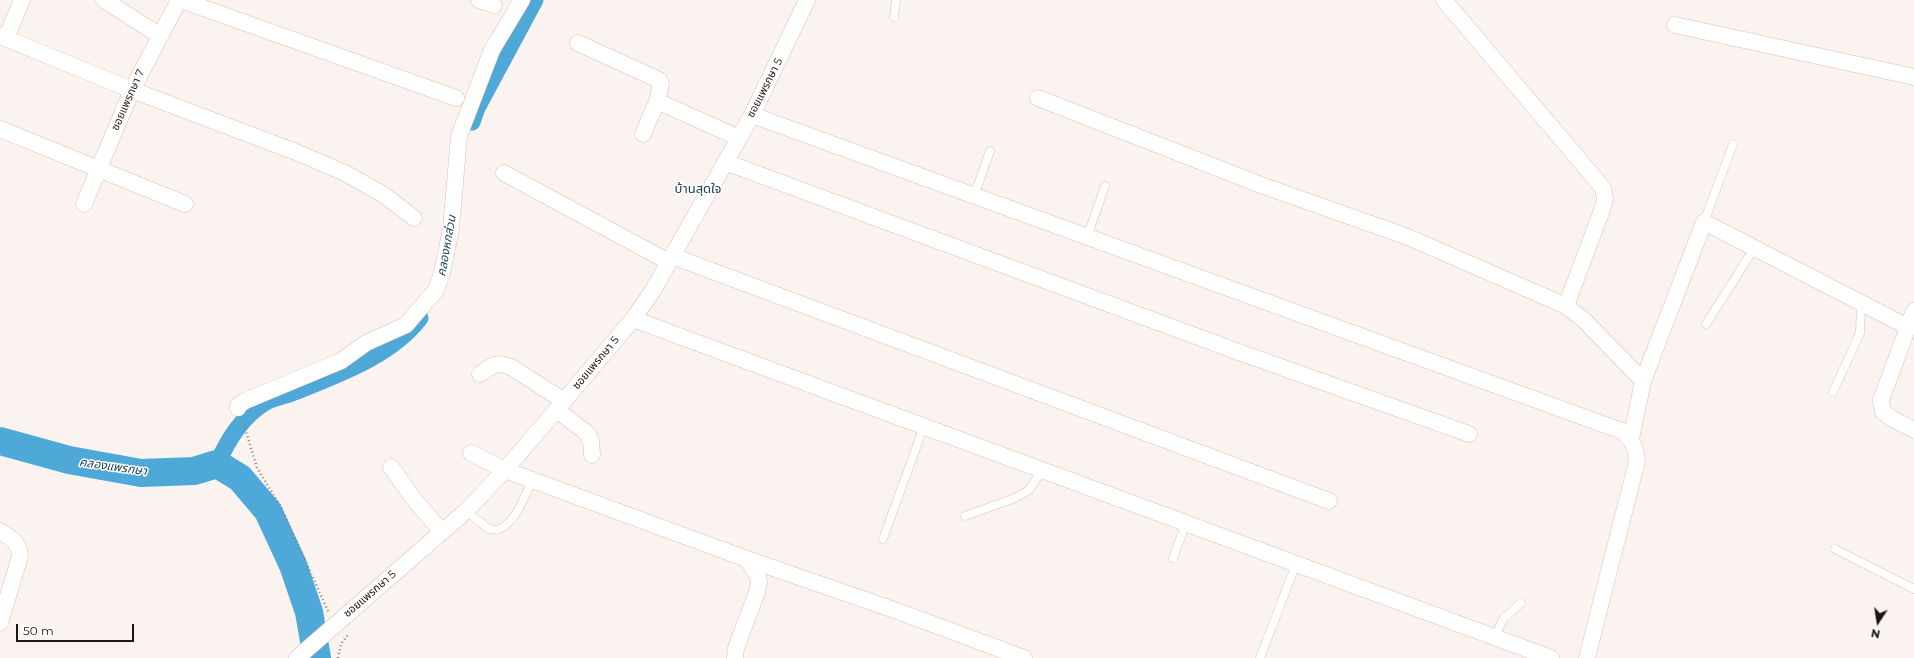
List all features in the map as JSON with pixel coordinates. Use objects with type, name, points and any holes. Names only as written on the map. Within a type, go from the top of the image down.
[{"type":"street","points":[[22,0],[3,37],[132,90],[296,152],[345,173],[365,182],[414,218]]},
{"type":"street","points":[[104,0],[159,35]]},
{"type":"street","points":[[180,0],[456,98]]},
{"type":"street","name":"ซอยแพรกษา 7","points":[[84,204],[132,90],[159,35],[180,0]]},
{"type":"street","points":[[478,0],[494,5]]},
{"type":"street","points":[[238,408],[238,406],[245,401],[341,361],[366,343],[406,325],[436,290],[442,273],[451,229],[459,136],[492,50],[522,0]]},
{"type":"street","name":"ซอยแพรกษา 5","points":[[297,658],[342,622],[466,511],[505,470],[561,406],[633,319],[652,292],[752,115],[807,0]]},
{"type":"street","points":[[1444,0],[1603,188],[1605,199],[1566,306]]},
{"type":"street","points":[[1676,25],[1914,77]]},
{"type":"street","points":[[578,43],[659,80],[661,84],[657,101],[644,134]]},
{"type":"street","points":[[1038,98],[1261,184],[1408,237],[1566,306],[1584,320],[1643,381]]},
{"type":"street","points":[[657,101],[738,138]]},
{"type":"street","points":[[752,115],[1622,431],[1631,439],[1636,451],[1637,461],[1587,658]]},
{"type":"street","points":[[0,129],[185,204]]},
{"type":"street","points":[[725,162],[1244,354],[1468,434]]},
{"type":"street","points":[[504,173],[671,259],[1329,501]]},
{"type":"street","points":[[1631,439],[1643,381],[1704,222],[1908,327]]},
{"type":"street","points":[[1914,311],[1880,400],[1883,412],[1914,430]]},
{"type":"street","points":[[633,319],[1551,658]]},
{"type":"street","points":[[480,374],[495,364],[502,363],[512,367],[561,406],[588,434],[591,441],[592,454]]},
{"type":"street","points":[[471,453],[505,470],[747,559],[900,612],[1024,658]]},
{"type":"street","points":[[391,467],[413,498],[442,532]]},
{"type":"street","points":[[0,531],[15,541],[19,548],[20,556],[0,624]]},
{"type":"street","points":[[735,658],[736,648],[757,592],[759,582],[758,576],[747,559]]},
{"type":"lane","points":[[894,17],[896,0]]},
{"type":"lane","points":[[1704,222],[1733,144]]},
{"type":"lane","points":[[974,196],[990,151]]},
{"type":"lane","points":[[1087,237],[1105,186]]},
{"type":"lane","points":[[1706,324],[1755,248]]},
{"type":"lane","points":[[1833,392],[1860,333],[1861,303]]},
{"type":"lane","points":[[883,539],[924,426]]},
{"type":"lane","points":[[964,516],[1015,498],[1030,490],[1042,470]]},
{"type":"lane","points":[[466,511],[489,529],[498,530],[510,522],[518,510],[532,480]]},
{"type":"lane","points":[[1173,558],[1186,523]]},
{"type":"lane","points":[[1834,549],[1914,589]]},
{"type":"lane","points":[[1260,658],[1296,564]]},
{"type":"lane","points":[[1495,637],[1503,619],[1521,603]]},
{"type":"path","points":[[248,435],[257,468],[281,507],[324,605],[328,612],[342,622],[348,637],[341,644],[338,658]]},
{"type":"waterway","name":"คลองหกส่วน","points":[[472,122],[477,108],[535,0]]},
{"type":"waterway","name":"คลองหกส่วน","points":[[217,464],[237,429],[257,408],[269,401],[344,372],[378,354],[394,344],[408,332],[420,318]]},
{"type":"waterway","name":"คลองหกส่วน","points":[[0,441],[69,460],[141,473],[194,471],[217,464],[240,478],[268,511],[293,565],[309,612],[317,658]]},
{"type":"district","name":"บ้านสุดใจ","points":[[698,189]]},
{"type":"water label","name":"คลองแพรกษา","points":[[113,467]]}]
